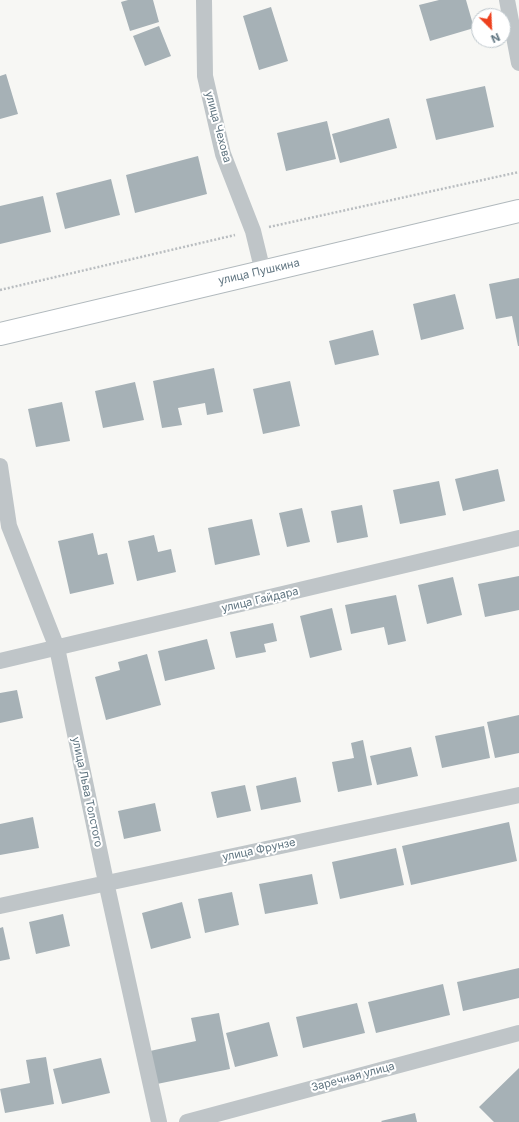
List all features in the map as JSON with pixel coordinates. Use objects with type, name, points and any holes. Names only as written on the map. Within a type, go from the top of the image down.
[{"type":"street","name":"улица Чехова","points":[[204,0],[205,76],[223,154],[253,231],[263,272]]},
{"type":"street","points":[[508,0],[519,63]]},
{"type":"street","name":"улица Пушкина","points":[[0,334],[519,211]]},
{"type":"street","name":"улица Льва Толстого","points":[[0,466],[9,526],[56,648],[159,1122]]},
{"type":"street","name":"улица Гайдара","points":[[0,660],[519,538]]},
{"type":"street","name":"улица Фрунзе","points":[[0,906],[106,882],[519,795]]},
{"type":"street","name":"Заречная улица","points":[[187,1122],[519,1033]]},
{"type":"building","points":[[128,0],[153,0],[159,22],[130,31],[121,2]]},
{"type":"building","points":[[439,0],[466,0],[471,18],[471,29],[430,41],[419,5]]},
{"type":"building","points":[[271,7],[288,61],[259,70],[243,16]]},
{"type":"building","points":[[159,26],[171,56],[145,66],[133,36]]},
{"type":"building","points":[[6,74],[18,114],[0,119],[0,76]]},
{"type":"building","points":[[485,86],[494,127],[436,140],[426,99]]},
{"type":"building","points":[[389,118],[397,148],[340,163],[332,134]]},
{"type":"building","points":[[327,121],[336,159],[286,171],[277,133]]},
{"type":"building","points":[[198,156],[207,194],[135,213],[126,175]]},
{"type":"building","points":[[111,179],[120,215],[65,229],[56,193]]},
{"type":"building","points":[[43,196],[51,232],[0,244],[0,206]]},
{"type":"building","points":[[519,278],[518,346],[512,316],[496,319],[489,284]]},
{"type":"building","points":[[455,294],[464,329],[421,340],[413,304]]},
{"type":"building","points":[[373,330],[379,355],[335,365],[329,341]]},
{"type":"building","points":[[214,368],[223,412],[207,415],[205,403],[178,408],[182,425],[162,428],[153,381]]},
{"type":"building","points":[[290,381],[300,426],[263,434],[253,389]]},
{"type":"building","points":[[135,382],[144,420],[103,428],[95,391]]},
{"type":"building","points":[[62,402],[70,441],[36,447],[28,409]]},
{"type":"building","points":[[498,469],[505,501],[463,511],[455,479]]},
{"type":"building","points":[[439,481],[446,515],[400,524],[393,490]]},
{"type":"building","points":[[362,505],[368,537],[337,543],[331,511]]},
{"type":"building","points":[[302,508],[310,542],[287,547],[279,513]]},
{"type":"building","points":[[252,519],[260,555],[215,565],[208,528]]},
{"type":"building","points":[[93,533],[98,555],[107,553],[114,584],[70,594],[58,541]]},
{"type":"building","points":[[154,535],[158,552],[171,549],[176,572],[137,581],[128,541]]},
{"type":"building","points":[[519,576],[519,610],[485,617],[478,584]]},
{"type":"building","points":[[453,577],[462,615],[427,624],[418,585]]},
{"type":"building","points":[[396,595],[406,641],[388,645],[384,627],[351,634],[345,605]]},
{"type":"building","points":[[332,608],[342,650],[310,658],[300,616]]},
{"type":"building","points":[[273,623],[277,641],[264,644],[266,652],[236,658],[230,632]]},
{"type":"building","points":[[207,639],[215,669],[165,681],[158,651]]},
{"type":"building","points":[[147,654],[161,705],[106,720],[95,677],[120,670],[118,662]]},
{"type":"building","points":[[17,690],[23,718],[0,723],[0,693]]},
{"type":"building","points":[[519,715],[519,753],[495,758],[487,722]]},
{"type":"building","points":[[484,726],[490,758],[442,768],[435,736]]},
{"type":"building","points":[[363,740],[372,785],[338,792],[332,762],[354,758],[351,743]]},
{"type":"building","points":[[411,747],[418,776],[377,785],[370,756]]},
{"type":"building","points":[[296,777],[301,802],[261,810],[256,786]]},
{"type":"building","points":[[245,785],[251,811],[217,818],[211,792]]},
{"type":"building","points":[[155,803],[161,831],[124,839],[118,811]]},
{"type":"building","points":[[33,817],[39,848],[0,855],[0,824]]},
{"type":"building","points":[[509,822],[517,861],[411,885],[402,846]]},
{"type":"building","points":[[396,848],[404,885],[340,899],[332,862]]},
{"type":"building","points":[[312,874],[318,904],[265,914],[259,884]]},
{"type":"building","points":[[232,892],[239,925],[205,933],[198,899]]},
{"type":"building","points":[[182,902],[191,938],[151,949],[142,913]]},
{"type":"building","points":[[63,914],[70,946],[36,954],[29,922]]},
{"type":"building","points":[[3,927],[10,959],[0,961],[0,928]]},
{"type":"building","points":[[519,968],[519,998],[463,1011],[457,982]]},
{"type":"building","points":[[443,984],[450,1015],[376,1033],[368,1002]]},
{"type":"building","points":[[357,1003],[365,1033],[303,1048],[296,1017]]},
{"type":"building","points":[[219,1013],[230,1069],[157,1084],[150,1051],[196,1041],[191,1018]]},
{"type":"building","points":[[269,1022],[278,1056],[235,1067],[226,1033]]},
{"type":"building","points":[[46,1057],[54,1104],[5,1113],[0,1089],[30,1083],[26,1060]]},
{"type":"building","points":[[101,1058],[110,1093],[62,1104],[53,1069]]},
{"type":"building","points":[[519,1068],[519,1122],[494,1122],[479,1107]]},
{"type":"building","points":[[415,1113],[417,1122],[381,1121]]}]
